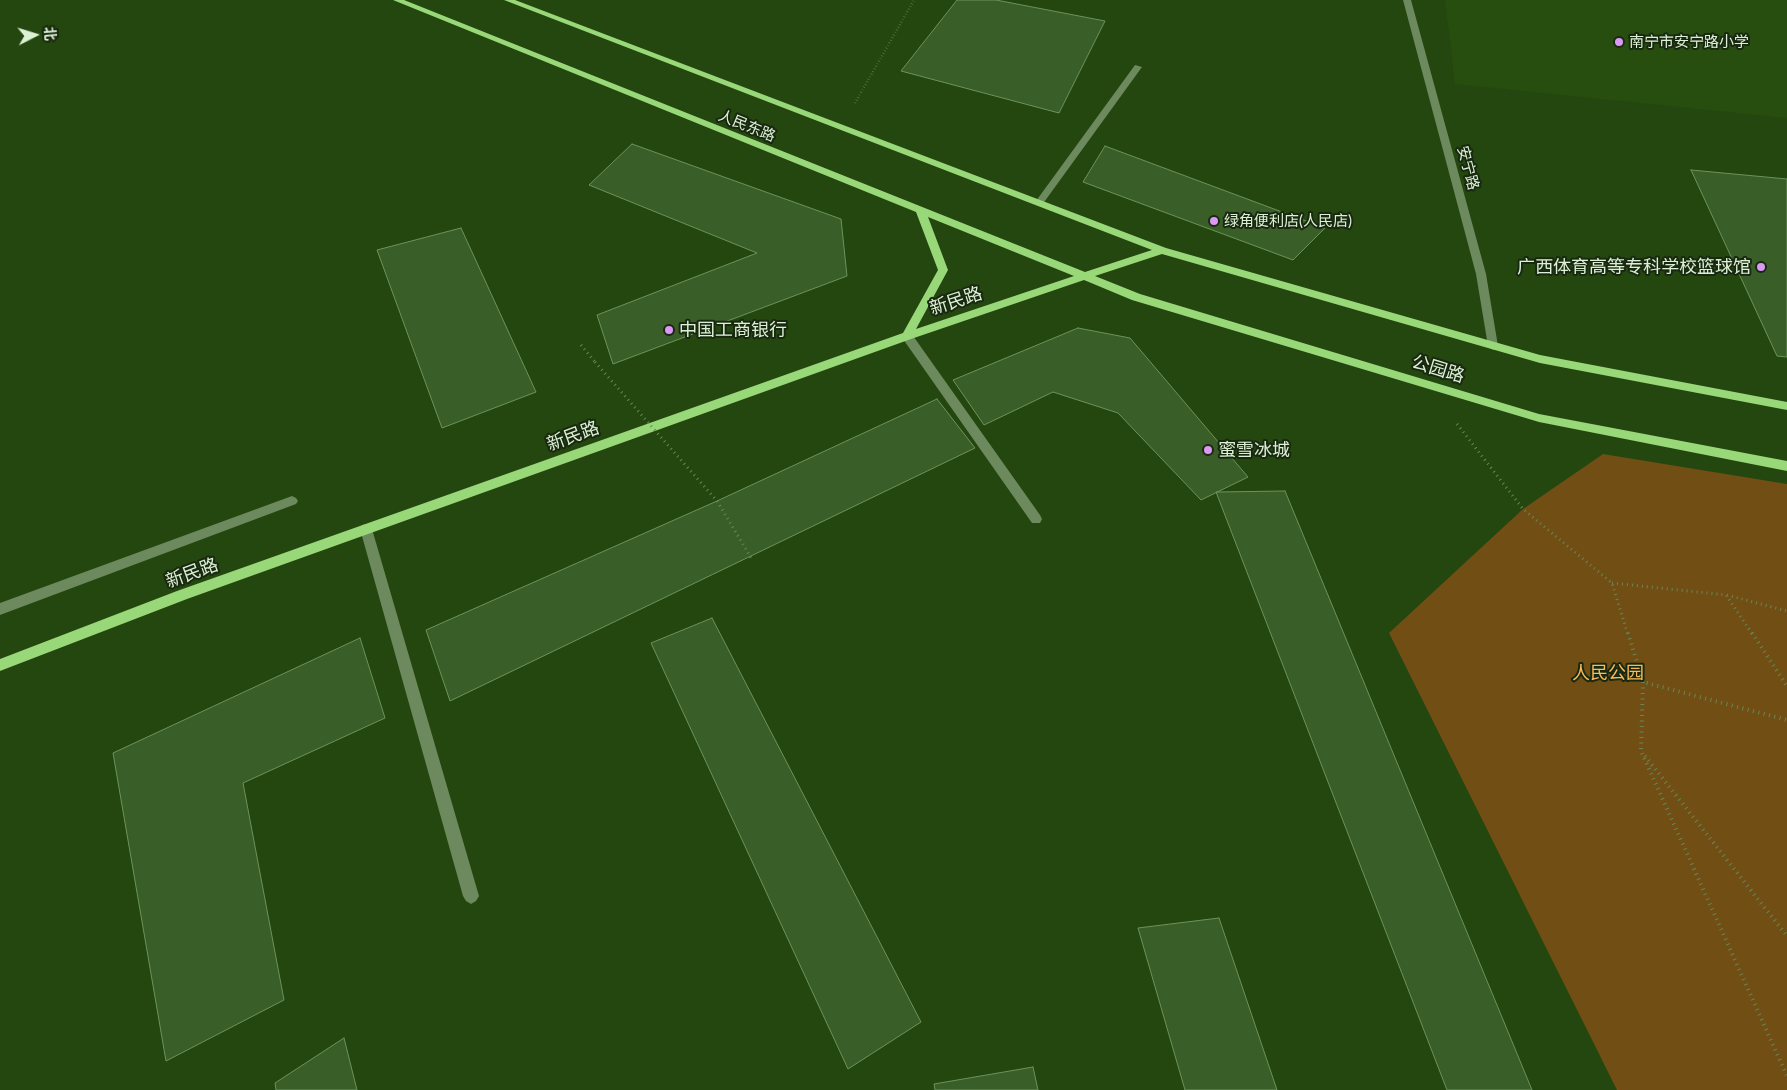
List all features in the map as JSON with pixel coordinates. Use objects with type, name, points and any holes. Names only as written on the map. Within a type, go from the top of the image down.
[{"type":"main road","name":"人民东路","points":[[397,0],[1086,277]]},
{"type":"main road","name":"人民东路","points":[[508,0],[1162,250]]},
{"type":"main road","points":[[906,336],[943,270],[920,210]]},
{"type":"main road","points":[[1162,250],[1540,359],[1787,406]]},
{"type":"main road","name":"新民路","points":[[0,665],[182,595],[906,336],[1162,250]]},
{"type":"main road","name":"公园路","points":[[1086,277],[1136,297],[1539,418],[1787,466]]},
{"type":"street","name":"安宁路","points":[[1407,0],[1481,274],[1493,346]]},
{"type":"street","points":[[1039,203],[1138,67]]},
{"type":"street","points":[[906,336],[1036,519]]},
{"type":"street","points":[[0,609],[292,502]]},
{"type":"street","points":[[366,529],[471,896]]},
{"type":"path","points":[[841,128],[914,0]]},
{"type":"path","points":[[581,345],[717,501],[753,561]]},
{"type":"path","points":[[1426,384],[1523,509],[1612,583],[1643,682],[1641,751],[1787,1076]]},
{"type":"path","points":[[1612,583],[1726,595],[1787,611]]},
{"type":"path","points":[[1726,595],[1787,686]]},
{"type":"path","points":[[1643,682],[1787,720]]},
{"type":"path","points":[[1641,751],[1787,936]]},
{"type":"shaded area","name":"南宁市安宁路小学","points":[[1445,0],[1787,0],[1787,118],[1455,84]]},
{"type":"green space","name":"人民公园","points":[[1603,454],[1787,484],[1787,1090],[1617,1090],[1389,633],[1523,509]]},
{"type":"building","points":[[957,0],[996,0],[1105,21],[1059,113],[901,71]]},
{"type":"building","points":[[632,144],[841,219],[847,276],[613,364],[597,315],[757,253],[589,185]]},
{"type":"building","points":[[1105,146],[1325,228],[1293,260],[1083,182]]},
{"type":"building","name":"广西体育高等专科学校篮球馆","points":[[1691,170],[1787,179],[1787,357],[1777,356]]},
{"type":"building","points":[[461,228],[536,392],[442,428],[377,250]]},
{"type":"building","points":[[1078,328],[1130,338],[1248,477],[1201,500],[1118,413],[1053,392],[984,425],[953,380]]},
{"type":"building","points":[[937,399],[975,448],[450,701],[426,630],[717,501]]},
{"type":"building","points":[[1285,491],[1532,1090],[1447,1090],[1216,492]]},
{"type":"building","points":[[712,618],[921,1022],[848,1069],[651,643]]},
{"type":"building","points":[[360,638],[385,718],[243,783],[284,1000],[166,1061],[113,753]]},
{"type":"building","points":[[1219,918],[1277,1090],[1185,1090],[1138,928]]},
{"type":"building","points":[[344,1038],[357,1090],[276,1090],[275,1083]]},
{"type":"building","points":[[1033,1067],[1038,1090],[935,1090],[934,1084]]},
{"type":"place","name":"南宁市安宁路小学","points":[[1619,42]]},
{"type":"place","name":"绿角便利店(人民店)","points":[[1214,221]]},
{"type":"place","name":"广西体育高等专科学校篮球馆","points":[[1761,267]]},
{"type":"place","name":"中国工商银行","points":[[669,330]]},
{"type":"place","name":"蜜雪冰城","points":[[1208,450]]}]
